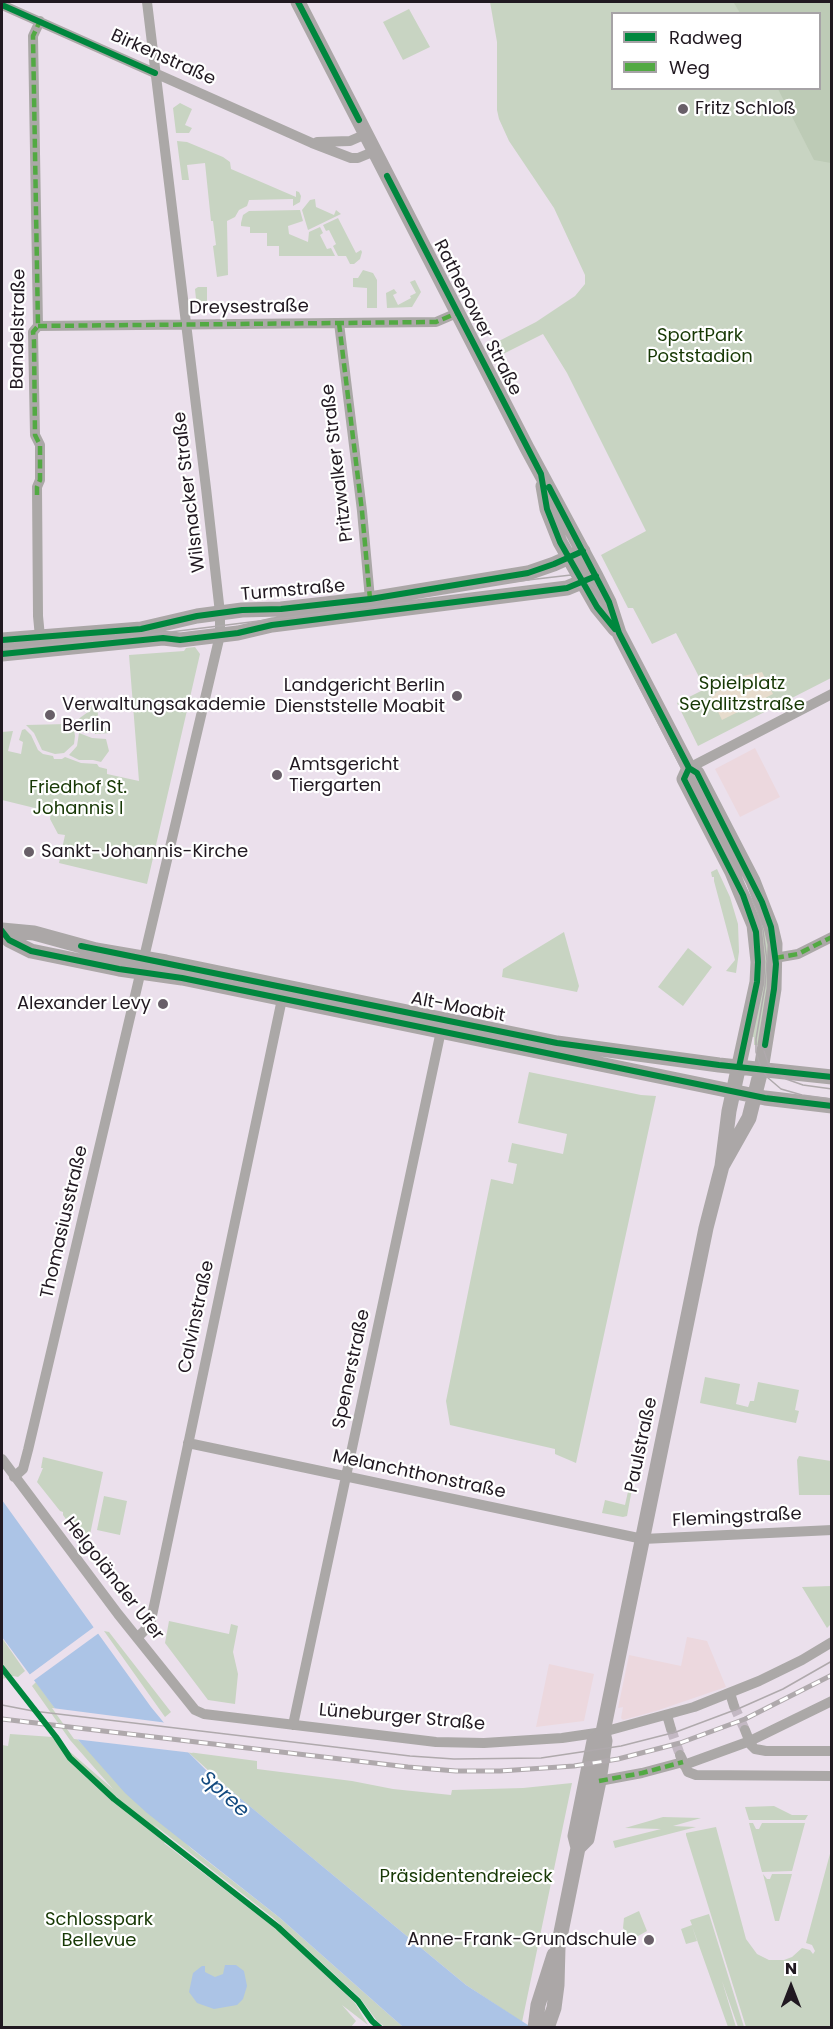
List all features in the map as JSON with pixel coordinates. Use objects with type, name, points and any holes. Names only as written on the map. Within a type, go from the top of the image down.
[{"type":"main road","name":"Rathenower Straße","points":[[298,2],[541,474],[547,509],[558,536],[576,554],[590,579],[597,607],[619,633],[689,768],[697,773],[753,881],[771,927],[775,958],[774,989],[755,1096]]},
{"type":"main road","name":"Turmstraße","points":[[2,640],[141,629],[197,615],[281,609],[370,598],[528,573],[576,554]]},
{"type":"main road","name":"Turmstraße","points":[[2,654],[163,638],[180,640],[220,636],[272,625],[567,588],[590,579]]},
{"type":"main road","name":"Rathenower Straße","points":[[689,768],[684,779],[743,895],[756,932],[757,982],[739,1066]]},
{"type":"main road","name":"Alt-Moabit","points":[[2,931],[9,940],[27,950],[142,965],[442,1026],[755,1096],[831,1106]]},
{"type":"main road","name":"Alt-Moabit","points":[[142,965],[182,978],[282,999],[442,1026],[573,1046],[831,1077]]},
{"type":"main road","name":"Paulstraße","points":[[578,1848],[587,1839],[599,1782],[605,1741],[603,1732],[707,1224],[722,1166],[729,1111],[739,1066]]},
{"type":"main road","name":"Paulstraße","points":[[722,1166],[746,1123],[755,1096]]},
{"type":"main road","name":"Paulstraße","points":[[539,2027],[554,2008],[558,1947],[578,1848],[574,1836],[594,1741],[603,1732]]},
{"type":"street","name":"Wilsnacker Straße","points":[[142,965],[220,636],[220,613],[187,325],[147,2]]},
{"type":"street","name":"Birkenstraße","points":[[2,5],[351,158],[358,158],[375,151]]},
{"type":"street","name":"Bandelstraße","points":[[40,21],[33,36],[38,326],[33,332],[35,435],[40,445],[40,480],[37,487],[40,637]]},
{"type":"street","name":"Birkenstraße","points":[[312,142],[350,141],[366,134]]},
{"type":"street","name":"Dreysestraße","points":[[38,326],[436,322],[457,313]]},
{"type":"street","name":"Pritzwalker Straße","points":[[339,323],[370,598]]},
{"type":"street","points":[[689,768],[831,694]]},
{"type":"street","points":[[775,958],[798,954],[831,937]]},
{"type":"street","name":"Thomasiusstraße","points":[[14,1477],[23,1469],[28,1450],[142,965]]},
{"type":"street","name":"Calvinstraße","points":[[137,1638],[150,1625],[282,999]]},
{"type":"street","name":"Spenerstraße","points":[[293,1725],[442,1026]]},
{"type":"street","name":"Melanchthonstraße","points":[[188,1443],[643,1539]]},
{"type":"street","name":"Helgoländer Ufer","points":[[2,1459],[137,1638],[195,1710],[204,1714]]},
{"type":"street","name":"Flemingstraße","points":[[643,1539],[831,1530]]},
{"type":"street","name":"Lüneburger Straße","points":[[204,1714],[436,1742],[531,1741],[603,1732],[667,1715],[730,1693],[802,1660],[831,1642]]},
{"type":"street","points":[[730,1693],[734,1706]]},
{"type":"street","points":[[599,1782],[642,1773],[750,1741],[831,1701]]},
{"type":"street","points":[[667,1715],[671,1729]]},
{"type":"street","points":[[745,1730],[755,1749],[831,1751]]},
{"type":"street","points":[[682,1760],[690,1774],[696,1775],[831,1776]]},
{"type":"shaded area","points":[[755,748],[780,797],[740,817],[715,769]]},
{"type":"shaded area","points":[[687,1637],[707,1641],[726,1687],[623,1720],[621,1718],[623,1707],[618,1708],[629,1655],[681,1666]]},
{"type":"shaded area","points":[[549,1664],[594,1674],[584,1721],[536,1727]]},
{"type":"green space","name":"SportPark Poststadion","points":[[490,2],[831,2],[831,678],[698,746],[677,703],[705,689],[695,669],[676,633],[652,644],[633,608],[628,608],[601,555],[646,531],[567,373],[543,334],[503,354],[497,342],[536,322],[575,296],[585,284],[585,275],[554,208],[509,141],[497,110],[497,42]]},
{"type":"green space","points":[[831,2],[831,163],[814,160],[779,90],[821,90],[821,12],[739,12],[734,3]]},
{"type":"green space","points":[[409,9],[430,47],[403,60],[383,22]]},
{"type":"green space","points":[[180,103],[192,109],[185,125],[192,128],[189,133],[176,133],[173,108]]},
{"type":"green space","points":[[177,141],[187,142],[223,157],[230,162],[231,169],[296,197],[296,191],[299,192],[301,196],[300,202],[293,206],[293,199],[249,200],[247,206],[227,221],[228,275],[217,277],[213,246],[216,245],[205,163],[187,165],[189,180],[182,180]]},
{"type":"green space","points":[[315,199],[316,207],[334,215],[336,210],[341,214],[308,230],[302,210],[310,200]]},
{"type":"green space","points":[[300,210],[303,221],[288,226],[289,234],[308,242],[309,232],[320,227],[323,233],[320,235],[327,249],[331,248],[335,256],[279,256],[279,246],[267,246],[267,233],[250,233],[250,227],[241,226],[243,215],[249,211]]},
{"type":"green space","points":[[338,218],[356,253],[361,250],[362,252],[360,259],[354,264],[350,264],[346,256],[338,256],[333,246],[336,244],[329,230],[326,231],[323,225]]},
{"type":"green space","points":[[363,270],[373,273],[377,280],[377,308],[367,308],[367,288],[353,287],[353,278],[358,278]]},
{"type":"green space","points":[[415,280],[421,292],[412,307],[387,308],[386,293],[394,289],[397,293],[393,295],[398,305],[416,293],[410,282]]},
{"type":"green space","points":[[207,287],[207,304],[237,304],[237,309],[197,309],[195,289]]},
{"type":"green space","name":"Friedhof St. Johannis I","points":[[195,647],[200,654],[147,884],[59,863],[65,835],[58,834],[50,819],[51,812],[2,800],[2,732],[13,731],[8,751],[21,754],[23,742],[19,740],[22,730],[25,729],[43,754],[53,756],[54,759],[65,757],[81,763],[97,764],[107,769],[107,774],[139,781],[129,655],[184,651],[186,648]]},
{"type":"green space","points":[[93,703],[97,703],[99,727],[111,728],[111,733],[95,734],[89,731],[88,733],[78,726],[77,720],[88,712]]},
{"type":"green space","points":[[67,724],[74,730],[74,744],[64,753],[55,754],[42,750],[34,733],[26,725]]},
{"type":"green space","points":[[79,733],[92,738],[106,739],[109,751],[101,762],[79,760],[69,755],[77,746]]},
{"type":"green space","points":[[717,869],[730,897],[738,924],[739,952],[736,973],[726,971],[735,960],[711,872]]},
{"type":"green space","points":[[757,901],[767,930],[770,974],[758,1045],[754,1045],[754,1037],[751,1037],[751,904]]},
{"type":"green space","points":[[564,932],[579,986],[577,992],[502,977],[503,969]]},
{"type":"green space","points":[[688,948],[712,967],[683,1006],[658,987]]},
{"type":"green space","points":[[529,1072],[641,1095],[656,1096],[576,1463],[555,1454],[555,1449],[450,1425],[446,1401],[491,1179],[513,1184],[517,1164],[508,1162],[512,1143],[563,1154],[567,1134],[518,1123]]},
{"type":"green space","points":[[705,1377],[740,1384],[736,1404],[748,1407],[750,1401],[754,1401],[758,1382],[799,1390],[795,1410],[799,1411],[796,1423],[700,1403]]},
{"type":"green space","points":[[799,1456],[831,1461],[831,1495],[799,1495],[797,1460]]},
{"type":"green space","points":[[43,1457],[103,1472],[87,1549],[63,1512],[37,1482],[43,1468],[41,1468]]},
{"type":"green space","points":[[629,1487],[632,1489],[627,1516],[602,1513],[605,1500],[625,1505]]},
{"type":"green space","points":[[104,1496],[127,1501],[120,1535],[97,1530]]},
{"type":"green space","points":[[831,1586],[831,1624],[827,1628],[802,1587]]},
{"type":"green space","points":[[169,1621],[229,1634],[231,1624],[238,1626],[233,1652],[238,1674],[235,1704],[208,1700],[165,1643]]},
{"type":"green space","points":[[104,1631],[109,1632],[171,1712],[165,1717]]},
{"type":"green space","points":[[2,1638],[25,1671],[18,1677],[2,1679]]},
{"type":"green space","name":"Schlosspark Bellevue","points":[[36,1682],[79,1741],[192,1849],[280,1918],[403,2027],[385,2027],[377,2021],[360,1998],[272,1917],[153,1824],[169,1839],[164,1843],[279,1931],[355,2003],[368,2025],[342,2005],[356,2021],[351,2027],[2,2027],[2,1745],[8,1746],[10,1734],[53,1737],[113,1789],[70,1740],[32,1686]]},
{"type":"green space","name":"Präsidentendreieck","points":[[188,1752],[257,1761],[257,1769],[451,1795],[452,1790],[523,1788],[572,1783],[522,2022],[466,1985],[230,1790]]},
{"type":"green space","points":[[774,1806],[792,1815],[808,1815],[805,1820],[749,1820],[745,1807]]},
{"type":"green space","points":[[663,1817],[701,1818],[673,1826],[696,1827],[615,1848],[613,1841],[661,1829],[625,1828]]},
{"type":"green space","points":[[749,1823],[753,1823],[756,1829],[759,1829],[762,1823],[805,1823],[792,1871],[762,1872]]},
{"type":"green space","points":[[716,1827],[746,1939],[757,1954],[769,1960],[784,1960],[792,1957],[802,1948],[810,1950],[813,1954],[815,1951],[812,1945],[806,1943],[831,1850],[831,2027],[746,2027],[686,1835],[686,1833]]},
{"type":"green space","points":[[763,1874],[770,1879],[772,1874],[792,1874],[779,1921],[775,1921]]},
{"type":"green space","points":[[639,1911],[647,1931],[631,1940],[623,1928],[624,1918]]},
{"type":"green space","points":[[709,1914],[744,2027],[738,2027],[722,1981],[736,2027],[728,2027],[692,1926],[697,1941],[686,1944],[681,1929],[692,1925],[690,1920]]},
{"type":"sand","points":[[762,672],[773,694],[722,720],[711,697],[733,678]]},
{"type":"water","name":"Spree","points":[[2,1500],[151,1707],[206,1770],[466,1985],[531,2027],[403,2027],[280,1918],[125,1793],[79,1741],[2,1637]]},
{"type":"water","points":[[225,1965],[236,1965],[244,1971],[247,1986],[243,1999],[237,2005],[214,2009],[197,2003],[189,1992],[193,1973],[205,1966],[205,1972],[215,1977],[223,1974]]},
{"type":"pier","points":[[94,1627],[99,1633],[33,1681],[29,1675]]},
{"type":"pier","points":[[52,1708],[168,1723],[193,1753],[74,1739]]},
{"type":"tunnel","points":[[734,1706],[745,1730]]},
{"type":"tunnel","points":[[671,1729],[680,1755]]},
{"type":"tram line","points":[[459,588],[571,575],[583,578],[599,591]]},
{"type":"tram line","points":[[2,649],[106,640],[548,585],[569,584],[588,590],[604,609],[632,672],[757,910],[763,930],[767,961],[756,1039],[756,1052],[761,1068],[767,1077],[781,1089],[802,1095],[832,1099]]},
{"type":"tram line","points":[[628,644],[732,847]]},
{"type":"tram line","points":[[764,1051],[774,1071],[786,1079],[803,1085],[832,1089]]},
{"type":"tram line","points":[[2,1705],[33,1711],[410,1756],[454,1759],[541,1758],[621,1746],[676,1732],[783,1689],[832,1661]]},
{"type":"railway","points":[[2,1719],[408,1767],[456,1771],[500,1771],[574,1766],[618,1759],[680,1743],[745,1719],[832,1675]]},
{"type":"marked path","points":[[37,495],[40,480],[40,445],[35,435],[33,332],[38,326],[33,36],[40,21]]},
{"type":"marked path","points":[[38,326],[436,322],[457,313]]},
{"type":"marked path","points":[[339,323],[362,511],[370,599]]},
{"type":"marked path","points":[[775,958],[798,954],[832,937]]},
{"type":"marked path","points":[[599,1781],[683,1762]]},
{"type":"cycle path","points":[[298,2],[359,120]]},
{"type":"cycle path","points":[[2,5],[155,73]]},
{"type":"cycle path","points":[[387,176],[541,474],[547,509],[560,542],[597,607],[615,629]]},
{"type":"cycle path","points":[[549,487],[609,602],[619,633],[689,768],[697,773],[762,902],[771,927],[776,964],[765,1045]]},
{"type":"cycle path","points":[[2,640],[141,629],[197,616],[242,610],[281,609],[370,599],[528,573],[583,551]]},
{"type":"cycle path","points":[[2,654],[163,638],[180,640],[238,633],[272,625],[567,588],[596,576]]},
{"type":"cycle path","points":[[689,768],[684,779],[743,895],[756,932],[757,982],[739,1067]]},
{"type":"cycle path","points":[[2,931],[9,940],[31,951],[119,969],[182,978],[765,1098],[832,1106]]},
{"type":"cycle path","points":[[81,946],[557,1043],[719,1065],[832,1077]]},
{"type":"cycle path","points":[[2,1668],[70,1758],[114,1799],[278,1927],[358,2001],[380,2028]]},
{"type":"place","name":"Fritz Schloß","points":[[683,109]]},
{"type":"place","name":"Landgericht Berlin Dienststelle Moabit","points":[[457,696]]},
{"type":"place","name":"Verwaltungsakademie Berlin","points":[[50,715]]},
{"type":"place","name":"Amtsgericht Tiergarten","points":[[277,775]]},
{"type":"place","name":"Sankt-Johannis-Kirche","points":[[29,852]]},
{"type":"place","name":"Alexander Levy","points":[[163,1004]]},
{"type":"place","name":"Anne-Frank-Grundschule","points":[[649,1940]]},
{"type":"park label","name":"Spielplatz Seydlitzstraße","points":[[742,694]]}]
